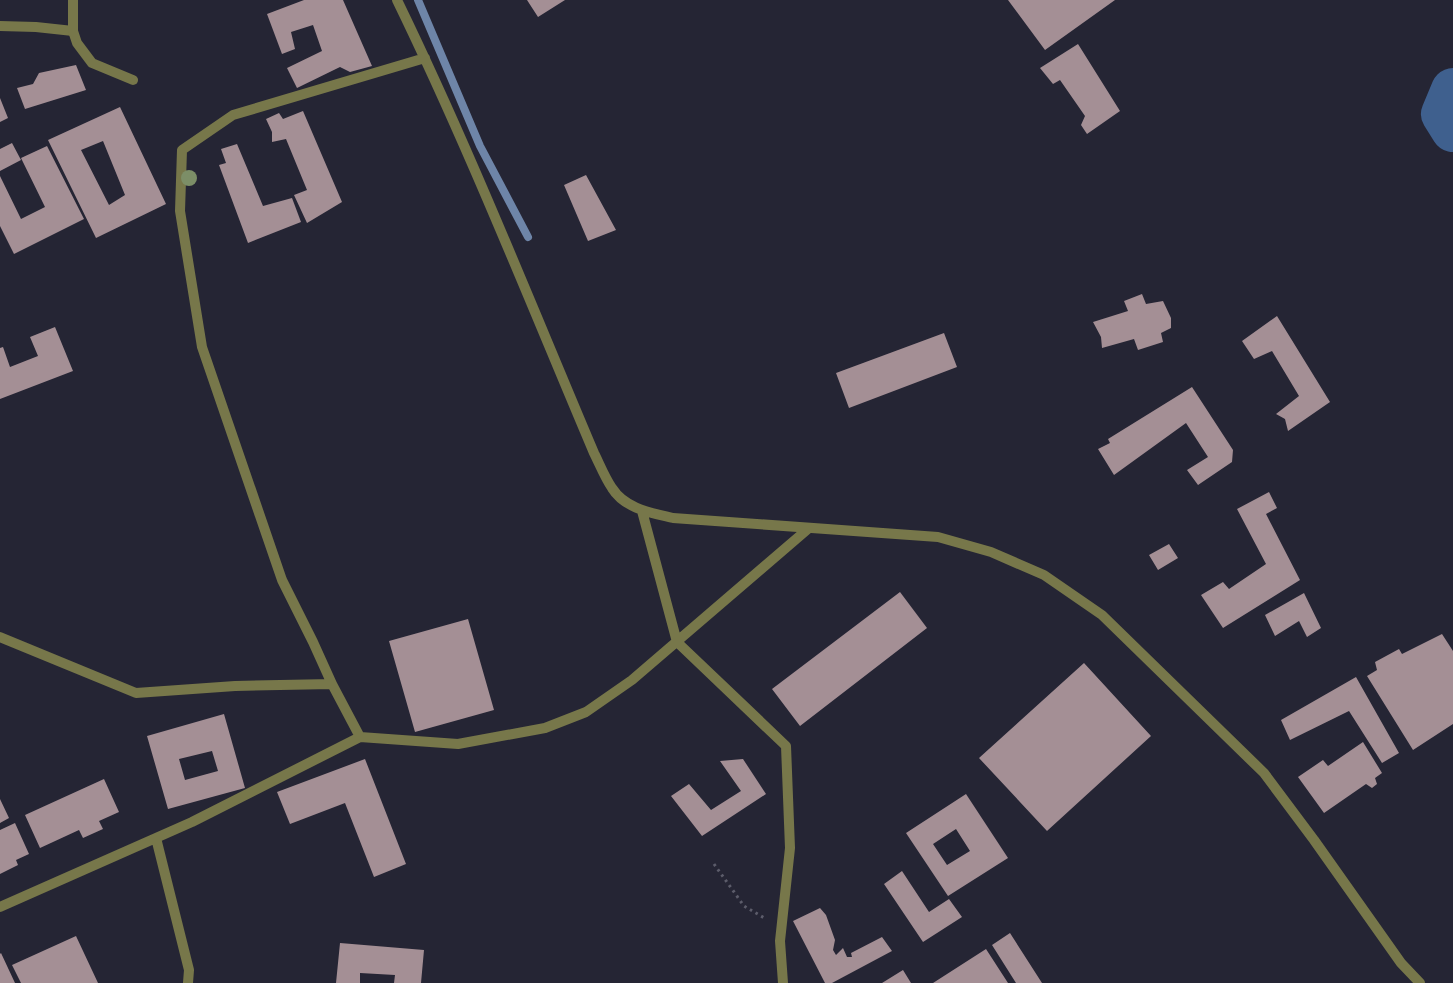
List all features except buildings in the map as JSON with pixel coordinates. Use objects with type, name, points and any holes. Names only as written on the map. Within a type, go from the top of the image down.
[{"type":"street","points":[[73,0],[72,31],[77,43],[92,63],[133,80]]},
{"type":"street","points":[[397,0],[425,58],[484,192],[594,454],[613,490],[626,502],[642,511],[673,518],[938,537],[991,552],[1044,575],[1102,616],[1264,773],[1320,847],[1401,963],[1420,983]]},
{"type":"street","points":[[0,26],[72,31]]},
{"type":"street","points":[[360,737],[282,580],[202,346],[180,211],[182,150],[234,115],[425,58]]},
{"type":"street","points":[[642,511],[677,642],[786,746],[790,848],[780,941],[783,983]]},
{"type":"street","points":[[0,907],[192,822],[360,737],[458,744],[545,728],[586,712],[632,680],[809,528]]},
{"type":"street","points":[[0,637],[136,693],[235,686],[332,684]]},
{"type":"street","points":[[156,838],[189,970],[188,983]]},
{"type":"path","points":[[714,864],[744,906],[782,928]]},
{"type":"waterway","points":[[418,0],[480,146],[528,237]]},
{"type":"waterway","points":[[1453,90],[1443,114],[1453,130]]}]
